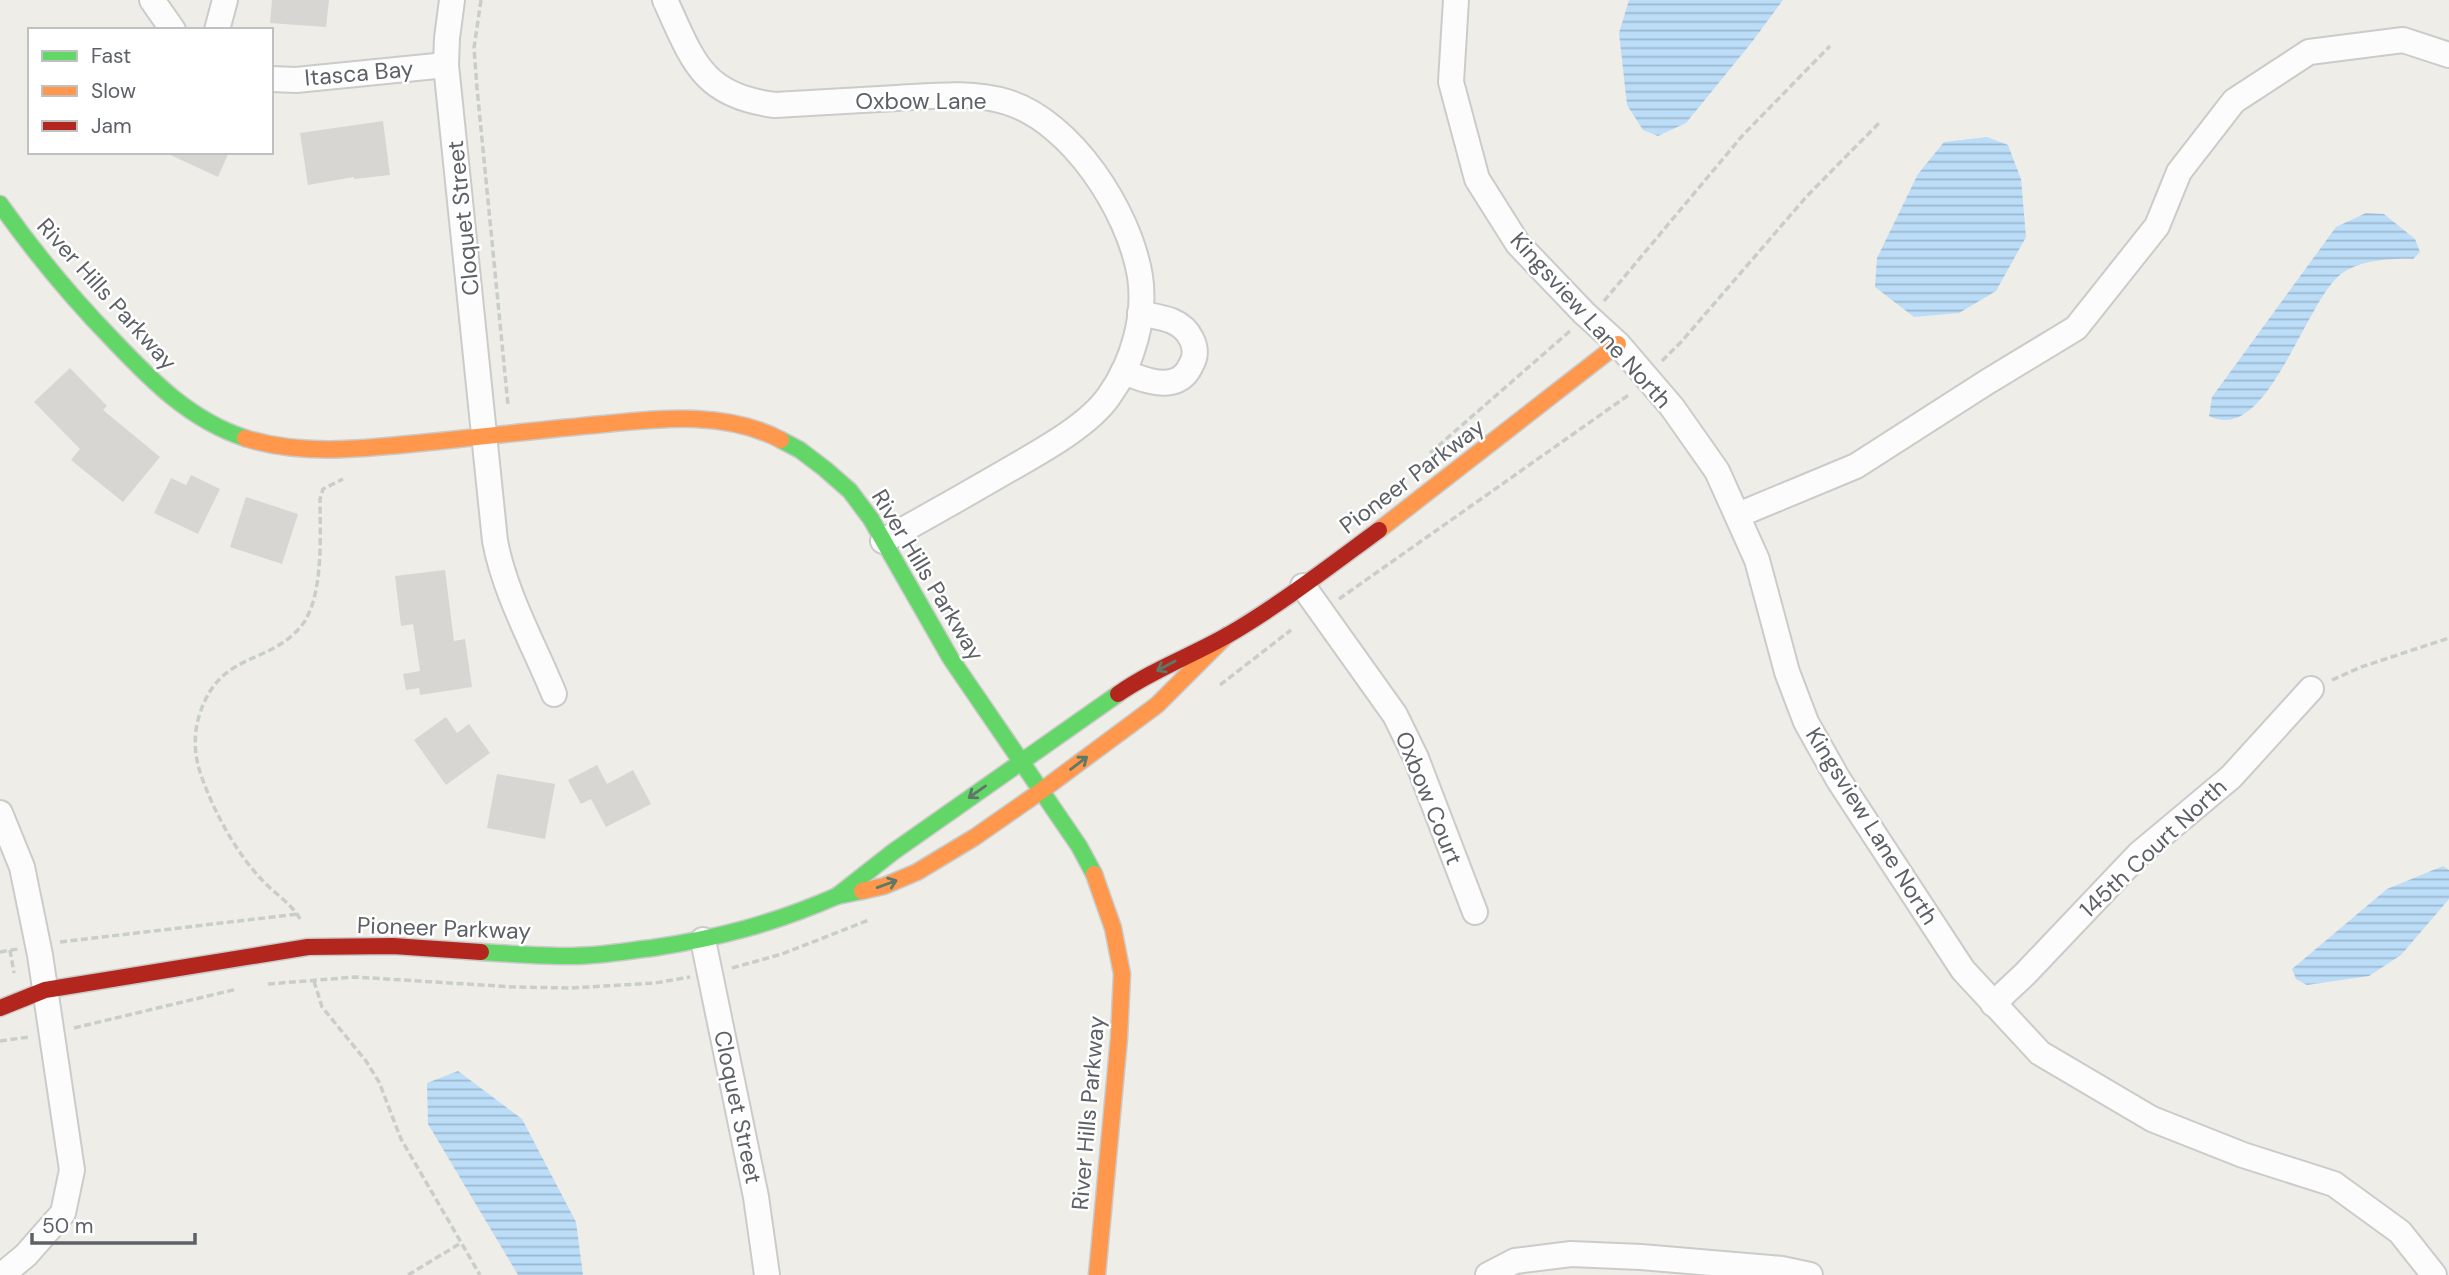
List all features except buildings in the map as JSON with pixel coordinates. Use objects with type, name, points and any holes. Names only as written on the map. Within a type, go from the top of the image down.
[{"type":"street","points":[[152,0],[172,28]]},
{"type":"street","points":[[218,28],[225,0]]},
{"type":"street","name":"Cloquet Street","points":[[452,0],[446,65],[495,541],[499,560],[554,694]]},
{"type":"street","name":"Oxbow Lane","points":[[665,0],[698,66],[711,82],[729,94],[749,102],[775,105],[934,96],[982,97],[1007,102],[1049,123],[1091,167],[1130,241],[1140,276],[1140,313],[1135,345],[1109,398],[1054,443],[883,541]]},
{"type":"street","name":"Kingsview Lane North","points":[[1456,0],[1451,82],[1477,179],[1518,244],[1587,316],[1618,344],[1680,418],[1717,471],[1758,560],[1787,672],[1806,722],[1838,779],[1963,971],[2040,1053],[2152,1119],[2243,1155],[2334,1184],[2400,1232],[2434,1275]]},
{"type":"street","points":[[1738,515],[1856,466],[2076,328],[2157,226],[2179,172],[2234,101],[2309,52],[2403,40],[2449,55]]},
{"type":"street","name":"Itasca Bay","points":[[273,79],[296,80],[446,65]]},
{"type":"street","name":"River Hills Parkway","points":[[0,204],[38,257],[104,332],[166,393],[218,427],[275,444],[323,450],[485,437],[633,421],[692,418],[732,422],[768,433],[800,450],[850,491],[871,519],[951,659],[1079,846],[1098,883],[1113,928],[1122,974],[1119,1038],[1097,1275]]},
{"type":"street","points":[[1123,372],[1156,382],[1173,382],[1186,375],[1194,360],[1195,346],[1188,331],[1173,321],[1140,313]]},
{"type":"street","name":"Pioneer Parkway","points":[[836,896],[1138,680],[1227,635],[1303,586],[1407,509],[1618,344]]},
{"type":"street","name":"Oxbow Court","points":[[1303,586],[1395,715],[1416,758],[1475,912]]},
{"type":"street","name":"Pioneer Parkway","points":[[0,1009],[45,990],[307,947],[393,946],[471,953],[573,956],[704,940],[793,915],[836,896],[884,886],[941,859],[1041,791],[1157,705],[1227,635]]},
{"type":"street","name":"145th Court North","points":[[1993,1004],[2140,854],[2231,777],[2311,689]]},
{"type":"street","points":[[0,813],[22,867],[45,990],[72,1170],[63,1213],[26,1255],[2,1273]]},
{"type":"street","name":"Cloquet Street","points":[[704,940],[756,1197],[767,1275]]},
{"type":"street","name":"Pioneer Parkway","points":[[8,987],[45,990]]},
{"type":"street","points":[[1488,1275],[1515,1261],[1571,1254],[1641,1256],[1769,1268],[1810,1275]]},
{"type":"path","points":[[481,0],[474,48],[509,415]]},
{"type":"path","points":[[1427,456],[1605,300],[1743,135],[1830,46]]},
{"type":"path","points":[[305,928],[298,914],[262,881],[234,842],[201,775],[195,735],[207,695],[217,680],[233,667],[288,638],[302,625],[309,612],[316,581],[320,499],[323,489],[339,480],[351,478]]},
{"type":"path","points":[[2311,689],[2361,667],[2449,638]]},
{"type":"path","points":[[59,942],[298,914]]},
{"type":"path","points":[[0,952],[16,950]]},
{"type":"path","points":[[313,972],[322,1007],[366,1060],[379,1082],[401,1139],[480,1275]]},
{"type":"path","points":[[257,985],[314,981]]},
{"type":"path","points":[[0,1041],[51,1033],[244,988]]},
{"type":"path","points":[[408,1275],[461,1243]]},
{"type":"water","points":[[1629,0],[1783,0],[1686,123],[1658,136],[1643,130],[1627,105],[1619,33]]},
{"type":"water","points":[[1987,137],[2008,145],[2021,179],[2026,237],[1996,291],[1959,313],[1914,317],[1875,287],[1877,258],[1918,174],[1944,142]]},
{"type":"water","points":[[2366,213],[2384,214],[2415,239],[2420,252],[2413,259],[2366,263],[2341,274],[2327,290],[2283,367],[2249,411],[2230,420],[2209,416],[2212,397],[2336,227]]},
{"type":"water","points":[[2443,866],[2449,870],[2449,899],[2401,955],[2369,976],[2307,985],[2296,979],[2292,969],[2387,889]]},
{"type":"water","points":[[458,1071],[522,1119],[576,1222],[583,1275],[518,1275],[428,1124],[427,1083]]},
{"type":"traffic: fast","points":[[0,204],[68,291],[142,370],[189,410],[245,438]]},
{"type":"traffic: fast","points":[[781,440],[800,450],[825,469],[850,491],[871,519],[951,659],[1079,846],[1094,874]]},
{"type":"traffic: fast","points":[[862,891],[837,896],[893,852],[1118,694]]},
{"type":"traffic: fast","points":[[481,952],[582,956],[652,948],[746,928],[837,896]]},
{"type":"traffic: slow","points":[[1379,530],[1618,344]]},
{"type":"traffic: slow","points":[[245,438],[293,448],[342,449],[626,422],[694,419],[739,424],[781,440]]},
{"type":"traffic: slow","points":[[862,891],[884,886],[917,872],[975,837],[1041,791],[1157,705],[1227,635]]},
{"type":"traffic: slow","points":[[1094,874],[1113,928],[1122,974],[1119,1038],[1097,1275]]},
{"type":"traffic: jam","points":[[1118,694],[1248,623],[1379,530]]},
{"type":"traffic: jam","points":[[0,1008],[45,990],[308,947],[393,946],[481,952]]}]
